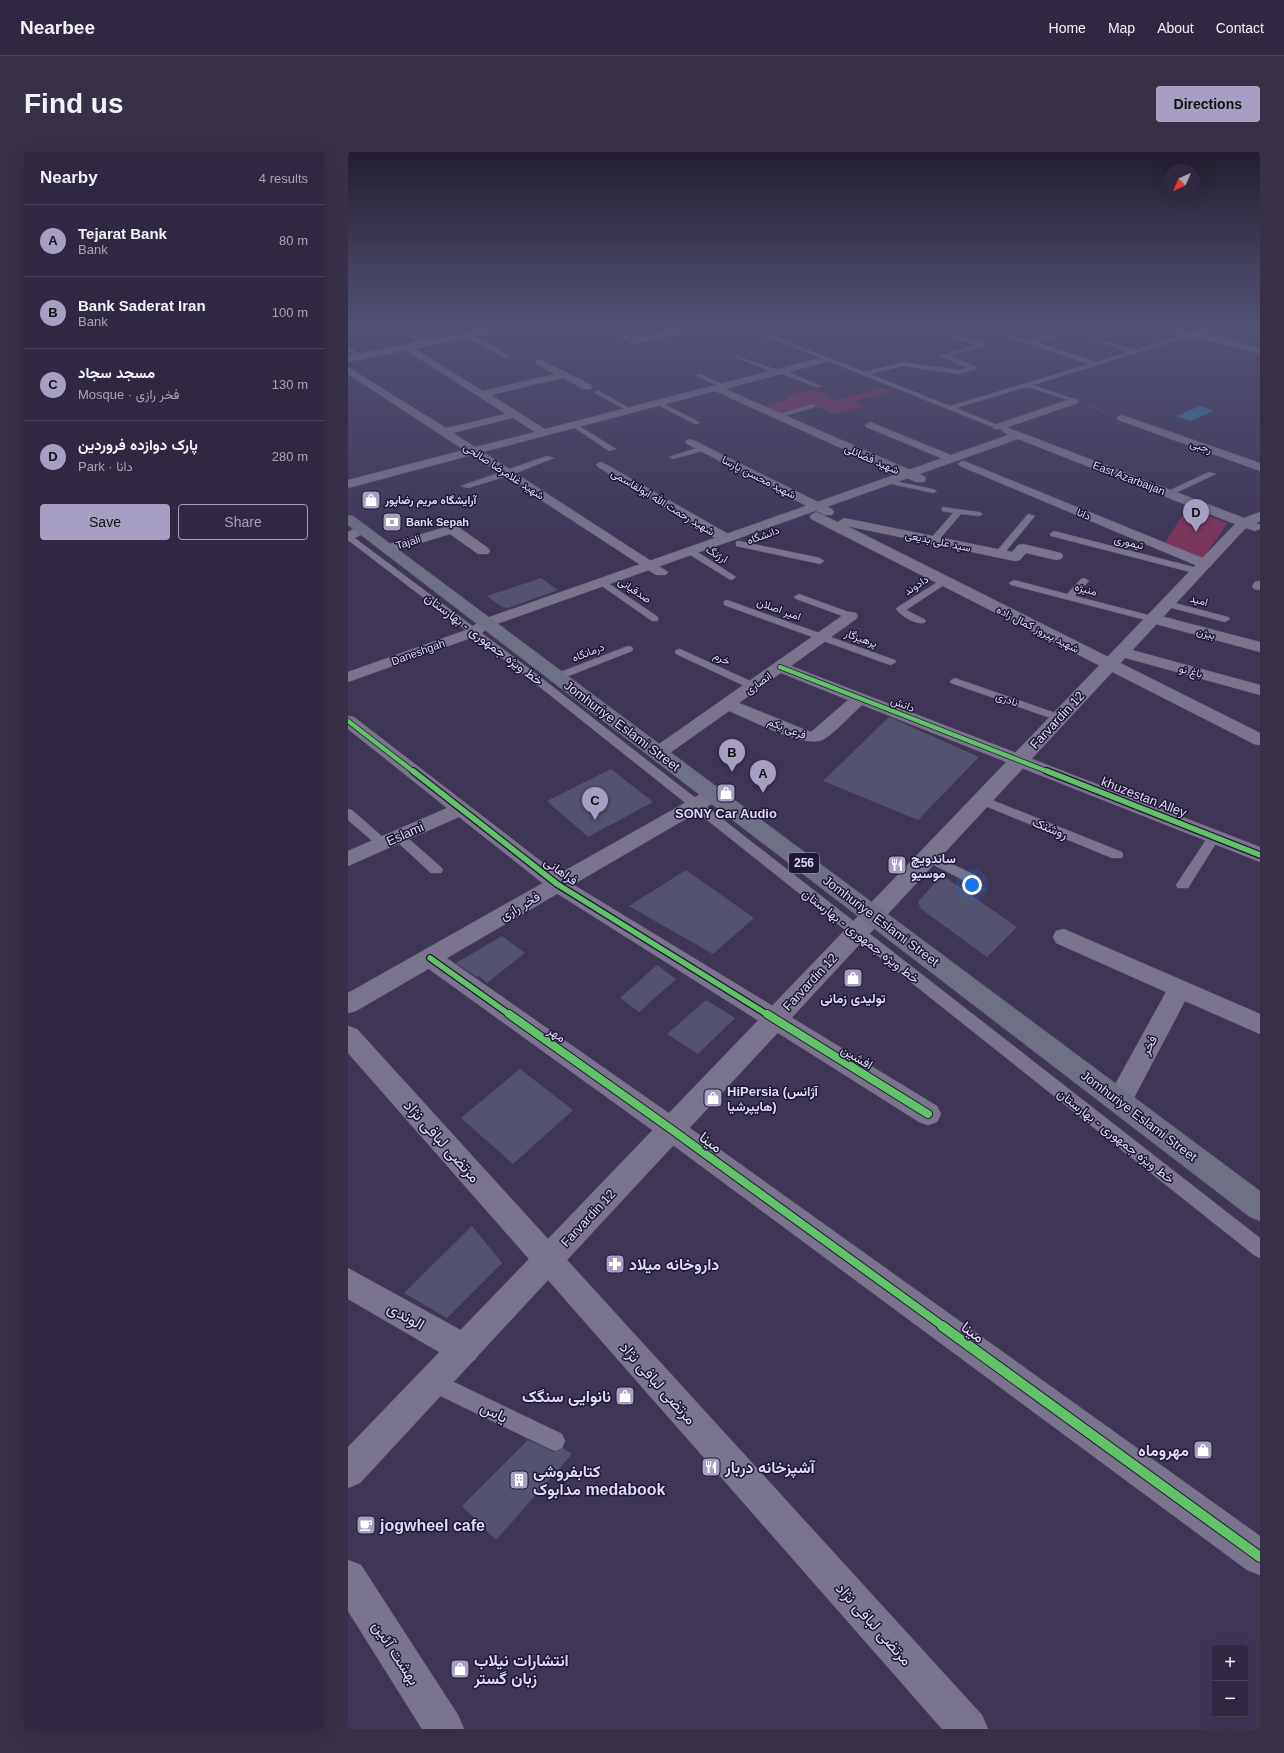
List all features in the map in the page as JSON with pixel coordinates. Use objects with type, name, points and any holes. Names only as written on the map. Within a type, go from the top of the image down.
[{"type":"main road","name":"Jomhuriye Eslami Street","points":[[351,531],[388,549],[485,628],[557,677],[1260,1208]]},
{"type":"street","name":"شهید غلامرضا صالحی","points":[[391,398],[656,568]]},
{"type":"street","points":[[488,398],[544,433]]},
{"type":"street","points":[[348,484],[679,398]]},
{"type":"street","name":"شهید فضائلی","points":[[741,398],[905,480],[920,479],[964,464]]},
{"type":"street","points":[[998,427],[1074,401]]},
{"type":"street","points":[[444,432],[514,414]]},
{"type":"street","name":"رجبی","points":[[1122,418],[1260,467]]},
{"type":"street","name":"دانا","points":[[870,425],[1202,567]]},
{"type":"street","name":"East Azarbaijan","points":[[998,427],[1168,493],[1255,523]]},
{"type":"street","name":"دانشگاه","points":[[695,554],[725,538],[816,511],[905,480],[952,459],[1018,435]]},
{"type":"street","points":[[964,464],[1030,440]]},
{"type":"street","name":"شهید محسن پارسا","points":[[690,442],[816,511]]},
{"type":"street","name":"شهید رحمت الله ابولقاسمی","points":[[602,465],[725,538],[739,544]]},
{"type":"street","name":"دانشگاه","points":[[485,628],[695,554],[739,544],[887,482],[905,480]]},
{"type":"street","name":"سید علی بدیعی","points":[[816,511],[934,540],[999,554],[1015,557],[1023,548],[1056,556]]},
{"type":"street","name":"شهید پیروز کمال زاده","points":[[816,511],[944,581],[1115,659],[1260,740]]},
{"type":"street","name":"Farvardin 12","points":[[348,1472],[857,932],[872,914],[929,857],[1202,567],[1255,523]]},
{"type":"street","name":"Tajali","points":[[388,549],[452,529],[483,552]]},
{"type":"street","name":"بیژن","points":[[1160,611],[1260,647]]},
{"type":"street","name":"انصاری","points":[[658,753],[851,616]]},
{"type":"street","name":"Daneshgah","points":[[348,677],[485,628]]},
{"type":"street","name":"باغ نو","points":[[1115,659],[1260,690]]},
{"type":"street","name":"دانش","points":[[780,667],[1019,760]]},
{"type":"street","name":"فرعی یکم","points":[[727,704],[804,736],[812,737],[817,736],[860,698]]},
{"type":"street","name":"فراهانی","points":[[348,721],[558,884],[774,1020]]},
{"type":"street","name":"khuzestan Alley","points":[[1019,760],[1260,855]]},
{"type":"street","name":"فخر رازی","points":[[348,1004],[713,795]]},
{"type":"street","name":"Eslami","points":[[348,858],[461,809]]},
{"type":"street","points":[[1064,937],[1260,1024]]},
{"type":"street","name":"مهر","points":[[430,958],[672,1129]]},
{"type":"street","name":"فخر","points":[[1119,1101],[1180,988]]},
{"type":"street","name":"افشین","points":[[774,1020],[928,1114]]},
{"type":"street","name":"مرتضی لبافی نژاد","points":[[348,1036],[968,1729]]},
{"type":"street","name":"مینا","points":[[672,1129],[1260,1557]]},
{"type":"street","name":"الوندی","points":[[348,1283],[464,1349]]},
{"type":"street","name":"بهشت آئین","points":[[348,1578],[444,1729]]},
{"type":"lane","points":[[607,398],[630,410]]},
{"type":"lane","points":[[924,398],[998,427]]},
{"type":"lane","points":[[950,408],[985,398]]},
{"type":"lane","points":[[1064,398],[1074,401]]},
{"type":"lane","points":[[658,403],[697,423]]},
{"type":"lane","points":[[777,416],[813,406]]},
{"type":"lane","points":[[574,425],[612,449]]},
{"type":"lane","points":[[673,457],[703,448]]},
{"type":"lane","points":[[465,486],[550,458]]},
{"type":"lane","points":[[1168,493],[1212,474]]},
{"type":"lane","points":[[905,480],[933,491]]},
{"type":"lane","points":[[945,509],[979,514]]},
{"type":"lane","points":[[934,540],[959,511]]},
{"type":"lane","points":[[999,554],[1031,516]]},
{"type":"lane","name":"خط ویژه جمهوری - بهارستان","points":[[351,531],[485,628],[695,806],[1260,1249]]},
{"type":"lane","name":"تیموری","points":[[1054,534],[1202,567]]},
{"type":"lane","points":[[739,544],[820,561]]},
{"type":"lane","name":"ارژنگ","points":[[695,554],[732,577]]},
{"type":"lane","name":"دادوند","points":[[921,621],[903,612],[901,609],[944,581]]},
{"type":"lane","points":[[1069,597],[1084,581]]},
{"type":"lane","name":"منیژه","points":[[1014,582],[1069,597],[1160,611]]},
{"type":"lane","name":"صدقیانی","points":[[607,585],[655,618]]},
{"type":"lane","name":"انصاری","points":[[799,597],[851,616]]},
{"type":"lane","name":"امیر اصلان","points":[[728,603],[822,637]]},
{"type":"lane","name":"امید","points":[[1160,611],[1225,619]]},
{"type":"lane","name":"پرهیزگار","points":[[822,637],[891,662]]},
{"type":"lane","name":"درمانگاه","points":[[557,677],[628,649]]},
{"type":"lane","name":"خرم","points":[[680,652],[753,686]]},
{"type":"lane","name":"نادری","points":[[955,681],[1060,718]]},
{"type":"lane","name":"روشنک","points":[[982,800],[1117,855]]},
{"type":"lane","points":[[348,812],[436,870]]},
{"type":"lane","points":[[1183,885],[1214,836]]},
{"type":"lane","points":[[929,857],[972,879]]},
{"type":"lane","name":"یاس","points":[[433,1382],[555,1441]]},
{"type":"path","points":[[1074,401],[1122,418]]},
{"type":"shaded area","points":[[788,398],[830,398],[835,400],[845,398],[867,398],[855,401],[864,406],[833,414],[814,405],[779,413],[763,406],[789,399]]},
{"type":"shaded area","points":[[1187,509],[1228,523],[1202,559],[1165,542]]},
{"type":"water","points":[[1200,406],[1214,411],[1190,421],[1176,416]]},
{"type":"building","points":[[541,578],[558,590],[508,608],[502,607],[487,596]]},
{"type":"building","points":[[889,717],[979,757],[918,820],[823,781]]},
{"type":"building","points":[[611,769],[653,802],[588,837],[547,801]]},
{"type":"building","points":[[686,870],[754,918],[713,954],[629,906]]},
{"type":"building","points":[[942,875],[1017,927],[987,957],[921,909],[918,902]]},
{"type":"building","points":[[502,936],[525,953],[487,983],[479,976],[477,977],[456,963]]},
{"type":"building","points":[[657,965],[676,979],[639,1012],[620,998]]},
{"type":"building","points":[[706,1000],[735,1018],[698,1054],[667,1034]]},
{"type":"building","points":[[520,1069],[573,1110],[513,1164],[461,1118]]},
{"type":"building","points":[[472,1226],[502,1263],[447,1318],[404,1293]]},
{"type":"building","name":"کتابفروشی مدابوک medabook","points":[[528,1440],[554,1452],[563,1448],[572,1454],[496,1540],[462,1506]]},
{"type":"cycle path","points":[[780,667],[1260,855]]},
{"type":"cycle path","points":[[348,721],[557,884],[928,1114]]},
{"type":"cycle path","points":[[430,958],[671,1129],[1260,1557]]},
{"type":"place","name":"آرایشگاه مریم رضاپور","points":[[371,500]]},
{"type":"place","name":"Bank Sepah","points":[[392,522]]},
{"type":"place","name":"پارک دوازده فروردین","points":[[1196,532]]},
{"type":"place","name":"Bank Saderat Iran","points":[[732,772]]},
{"type":"place","name":"SONY Car Audio","points":[[726,793]]},
{"type":"place","name":"Tejarat Bank","points":[[763,793]]},
{"type":"place","name":"مسجد سجاد","points":[[595,820]]},
{"type":"place","name":"ساندویچ موسیو","points":[[897,865]]},
{"type":"place","name":"تولیدی زمانی","points":[[853,978]]},
{"type":"place","name":"HiPersia (آژانس هایپرشیا)","points":[[713,1098]]},
{"type":"place","name":"داروخانه میلاد","points":[[615,1264]]},
{"type":"place","name":"نانوایی سنگک","points":[[625,1396]]},
{"type":"place","name":"مهروماه","points":[[1203,1450]]},
{"type":"place","name":"آشپزخانه دربار","points":[[711,1467]]},
{"type":"place","name":"کتابفروشی مدابوک medabook","points":[[519,1480]]},
{"type":"place","name":"jogwheel cafe","points":[[366,1525]]},
{"type":"place","name":"انتشارات نیلاب زبان گستر","points":[[460,1669]]}]
